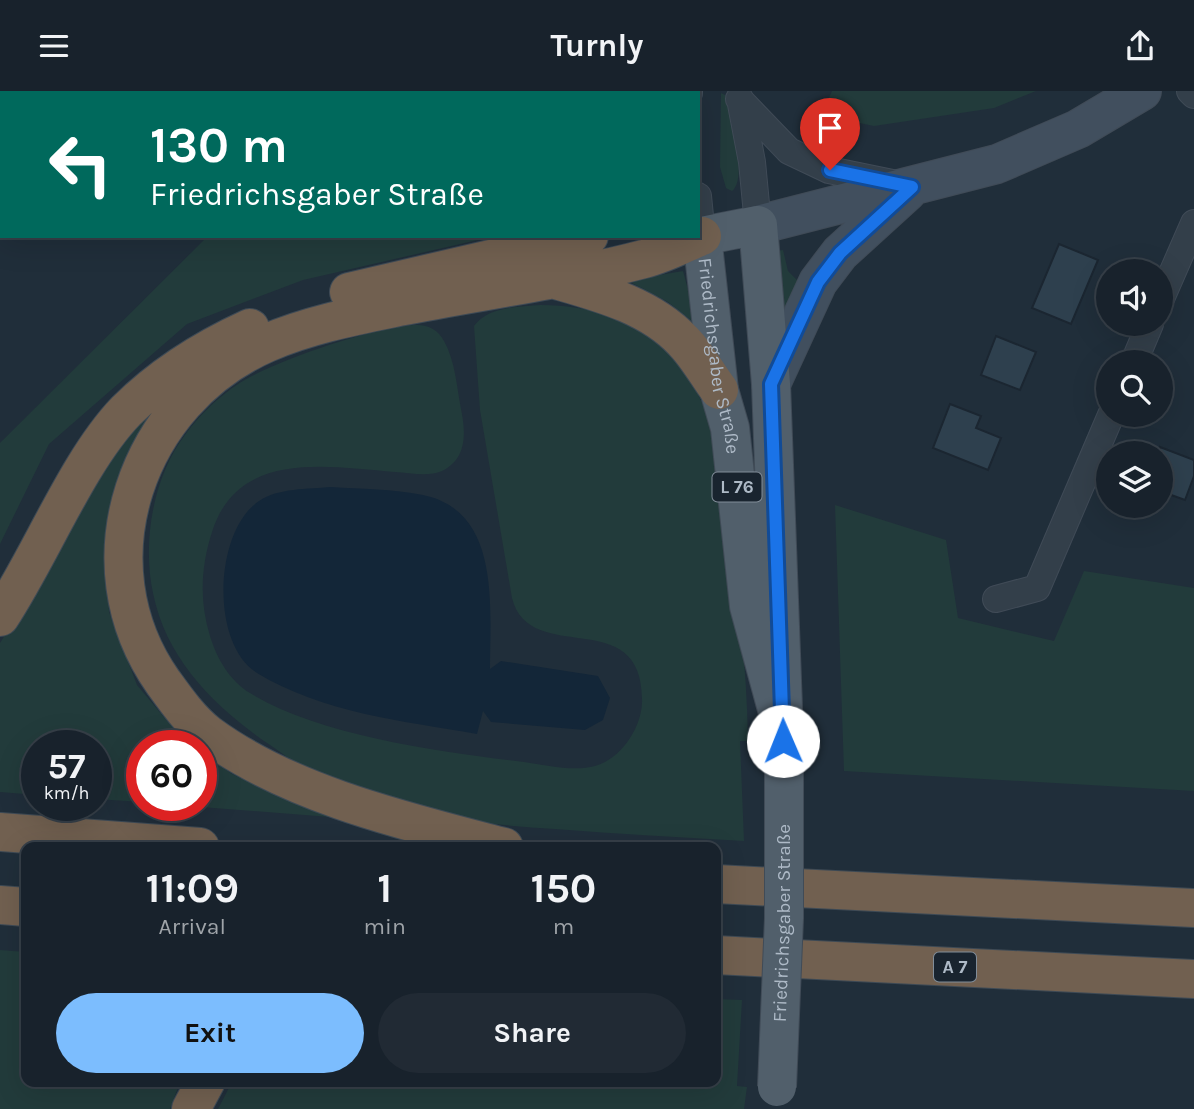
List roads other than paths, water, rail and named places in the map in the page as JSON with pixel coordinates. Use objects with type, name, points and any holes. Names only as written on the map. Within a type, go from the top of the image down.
[{"type":"highway","points":[[0,617],[104,440],[133,405],[196,355],[264,321],[351,291],[580,238]]},
{"type":"highway","points":[[487,842],[319,792],[253,761],[207,733],[176,701],[148,661],[134,625],[126,587],[124,556],[128,515],[137,479],[155,438],[176,409],[201,386],[266,343],[351,317],[646,259],[695,238]]},
{"type":"highway","points":[[551,278],[614,297],[656,318],[683,341],[719,390]]},
{"type":"highway","points":[[0,832],[133,842]]},
{"type":"highway","points":[[721,884],[1194,908]]},
{"type":"highway","points":[[0,905],[21,907]]},
{"type":"highway","name":"A 7","points":[[721,955],[1194,979]]},
{"type":"highway","points":[[191,1109],[203,1087]]},
{"type":"main road","name":"Friedrichsgaber Straße","points":[[784,738],[750,606],[730,428],[719,390],[700,236],[758,225],[997,164],[1037,149],[1142,91]]},
{"type":"main road","name":"Friedrichsgaber Straße","points":[[771,384],[818,282],[840,253],[912,187]]},
{"type":"main road","name":"Friedrichsgaber Straße","points":[[758,225],[771,384],[784,738],[784,918],[776,1098]]},
{"type":"street","points":[[1190,91],[1194,95]]},
{"type":"street","name":"Friedrichsgaber Straße","points":[[738,95],[789,151],[830,170],[912,187]]},
{"type":"street","points":[[738,95],[752,162],[758,225]]},
{"type":"street","points":[[1173,279],[1188,253],[1194,223]]},
{"type":"street","points":[[996,599],[1037,588],[1106,427]]},
{"type":"water","points":[[331,487],[423,495],[448,505],[466,520],[478,541],[486,565],[490,669],[501,661],[598,676],[610,698],[603,720],[585,730],[491,722],[483,711],[477,734],[364,714],[309,698],[257,673],[242,659],[231,638],[225,614],[226,561],[233,536],[244,516],[267,497],[293,490]]}]
